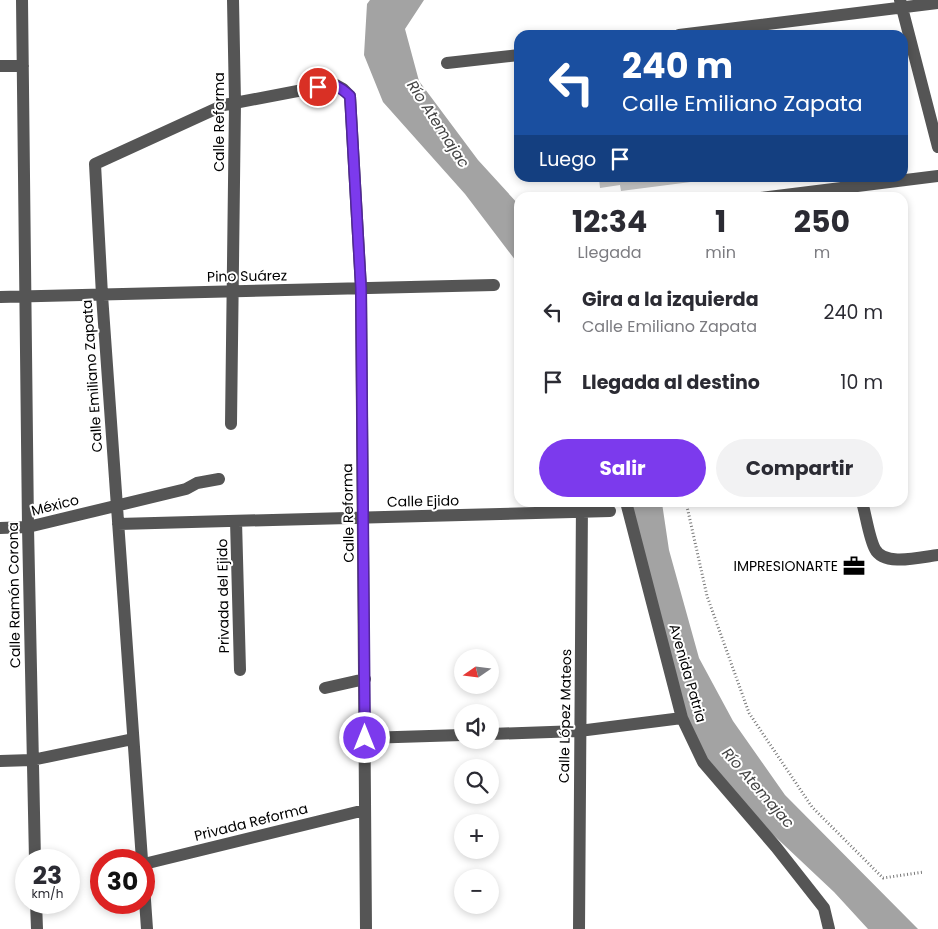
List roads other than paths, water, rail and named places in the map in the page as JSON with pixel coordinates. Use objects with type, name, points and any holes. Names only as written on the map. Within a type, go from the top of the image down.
[{"type":"street","name":"Calle Ramón Corona","points":[[22,0],[28,527],[35,849]]},
{"type":"street","name":"Calle Reforma","points":[[231,424],[234,102],[232,0]]},
{"type":"street","points":[[901,4],[908,30]]},
{"type":"street","points":[[715,30],[901,4],[938,4]]},
{"type":"street","points":[[908,31],[938,147]]},
{"type":"street","points":[[447,63],[514,55]]},
{"type":"street","points":[[0,66],[23,66]]},
{"type":"street","name":"Calle Emiliano Zapata","points":[[141,849],[116,505],[95,164],[234,102],[334,84],[350,96]]},
{"type":"street","name":"Calle Reforma","points":[[350,96],[361,288],[366,929]]},
{"type":"street","points":[[908,180],[938,176]]},
{"type":"street","points":[[812,192],[891,182]]},
{"type":"street","name":"Pino Suárez","points":[[0,297],[494,286]]},
{"type":"street","name":"México","points":[[0,528],[28,527],[186,489],[197,483],[219,478]]},
{"type":"street","name":"Calle Ejido","points":[[118,524],[363,518],[582,507],[610,512]]},
{"type":"street","name":"Calle López Mateos","points":[[578,929],[582,507]]},
{"type":"street","name":"Avenida Patria","points":[[627,507],[682,718],[703,762],[776,847],[824,908],[829,929]]},
{"type":"street","points":[[863,507],[874,549],[881,557],[893,560],[938,555]]},
{"type":"street","name":"Privada del Ejido","points":[[236,521],[240,670]]},
{"type":"street","points":[[325,688],[365,679]]},
{"type":"street","points":[[499,734],[579,731],[682,718]]},
{"type":"street","points":[[365,738],[454,735]]},
{"type":"street","points":[[0,761],[32,760],[133,739]]},
{"type":"street","name":"Privada Reforma","points":[[155,861],[365,810]]},
{"type":"street","points":[[36,914],[37,929]]},
{"type":"street","points":[[146,914],[147,929]]},
{"type":"water","name":"Río Atemajac","points":[[370,0],[424,0],[405,29],[419,81],[478,160],[514,200],[514,258],[465,194],[383,102],[364,55],[367,4]]},
{"type":"water","name":"Río Atemajac","points":[[628,507],[663,507],[669,550],[699,658],[733,721],[785,795],[918,929],[868,929],[834,892],[751,814],[706,762],[683,714]]},
{"type":"place","name":"IMPRESIONARTE","points":[[854,566]]}]
